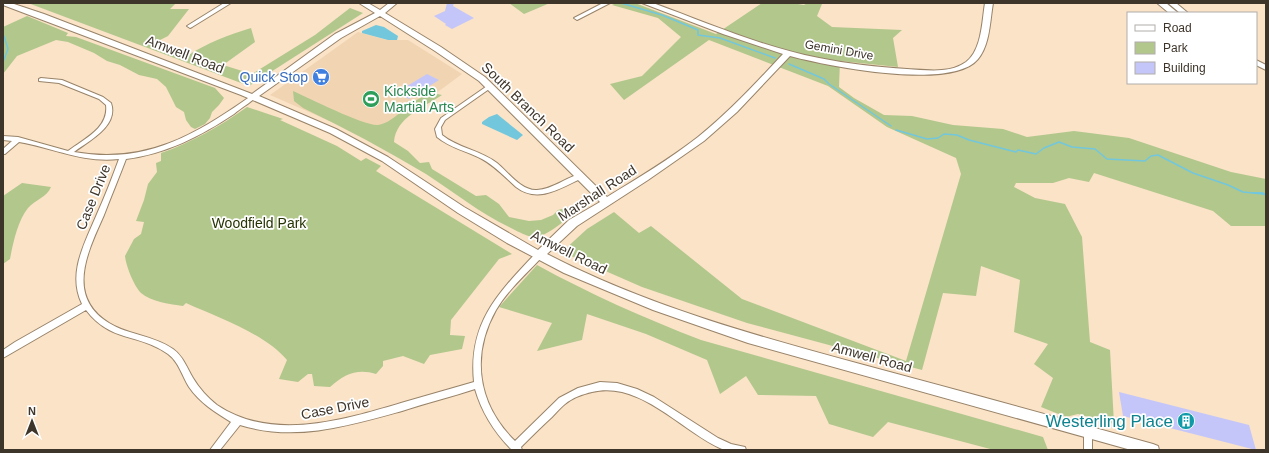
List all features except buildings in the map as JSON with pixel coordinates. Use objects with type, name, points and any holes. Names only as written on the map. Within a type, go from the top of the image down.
[{"type":"street","name":"Amwell Road","points":[[4,3],[253,97],[326,128],[385,159],[486,226],[539,255],[606,286],[706,325],[786,349],[1153,450]]},
{"type":"street","points":[[190,26],[228,3]]},
{"type":"street","name":"South Branch Road","points":[[363,3],[471,70],[490,86],[606,202]]},
{"type":"street","points":[[3,138],[33,142],[69,153],[95,158],[124,156],[154,150],[191,137],[214,124],[334,39],[380,13],[393,3]]},
{"type":"street","points":[[577,18],[607,3]]},
{"type":"street","name":"Gemini Drive","points":[[646,3],[789,54],[859,67],[928,72],[950,71],[961,68],[976,57],[989,3]]},
{"type":"street","points":[[1161,3],[1173,12]]},
{"type":"street","points":[[1172,3],[1183,12]]},
{"type":"street","name":"Marshall Road","points":[[516,448],[491,419],[478,385],[478,350],[485,325],[502,296],[539,255],[573,223],[645,178],[701,138],[734,110],[789,54]]},
{"type":"street","points":[[1257,63],[1266,68]]},
{"type":"street","points":[[1257,70],[1266,75]]},
{"type":"street","points":[[41,80],[60,81],[102,98],[109,104],[111,111],[105,123],[93,135],[69,153]]},
{"type":"street","points":[[490,86],[443,119],[437,129],[438,136],[485,158],[504,172],[524,190],[544,192],[580,176]]},
{"type":"street","points":[[3,152],[18,139]]},
{"type":"street","name":"Case Drive","points":[[124,156],[81,264],[79,274],[80,287],[86,306],[104,323],[115,330],[152,342],[170,351],[177,357],[196,390],[215,408],[238,420],[257,426],[276,428],[309,428],[329,426],[478,385]]},
{"type":"street","points":[[3,354],[86,306]]},
{"type":"street","points":[[516,448],[562,401],[571,395],[591,388],[615,386],[636,391],[720,444],[742,450]]},
{"type":"street","points":[[214,450],[238,420]]},
{"type":"street","points":[[1088,432],[1088,450]]},
{"type":"shaded area","points":[[358,32],[387,40],[408,40],[462,74],[373,140],[270,95]]},
{"type":"green space","points":[[28,3],[176,3],[170,9],[189,9],[168,36],[152,44],[187,56],[218,40],[251,28],[255,42],[223,65],[252,74],[315,35],[350,8],[363,13],[249,86]]},
{"type":"green space","points":[[509,3],[550,3],[524,14]]},
{"type":"green space","points":[[616,3],[635,3],[716,34],[762,3],[792,3],[804,5],[807,3],[820,3],[822,4],[817,16],[832,27],[902,30],[893,38],[898,67],[840,61],[839,87],[854,98],[884,115],[912,116],[953,125],[1003,129],[1027,137],[1074,131],[1129,138],[1231,172],[1266,179],[1266,226],[1231,226],[1213,211],[1094,173],[1089,182],[1069,178],[1053,183],[1016,183],[1014,187],[1035,198],[1065,204],[1082,237],[1090,342],[1110,350],[1114,424],[1078,414],[1066,417],[1041,407],[1053,378],[1034,364],[1048,344],[1014,332],[1020,280],[981,266],[976,296],[943,293],[922,370],[747,323],[642,287],[562,252],[587,229],[614,212],[639,233],[651,226],[742,299],[906,361],[961,174],[956,158],[887,127],[828,86],[709,40],[624,100],[610,84],[642,76],[681,37],[658,18],[612,5]]},
{"type":"green space","points":[[27,16],[68,33],[66,36],[76,37],[215,88],[224,98],[212,112],[210,118],[205,124],[195,129],[191,127],[186,120],[184,112],[176,107],[166,87],[157,79],[139,75],[68,42],[56,40],[17,56],[3,74],[3,27]]},
{"type":"green space","points":[[293,91],[349,117],[378,125],[393,118],[424,96],[433,94],[442,95],[405,119],[396,133],[394,142],[408,151],[420,163],[429,162],[432,169],[476,196],[486,195],[499,204],[509,217],[529,221],[541,220],[553,215],[558,210],[576,205],[579,209],[545,234],[533,237],[525,235],[490,217],[426,174],[396,156],[303,108],[294,101]]},
{"type":"green space","name":"Woodfield Park","points":[[247,107],[283,119],[280,120],[337,146],[361,161],[366,158],[381,166],[376,171],[512,254],[499,259],[451,320],[450,335],[465,336],[462,349],[430,355],[424,364],[403,356],[383,361],[383,366],[376,374],[369,372],[357,372],[346,376],[330,387],[314,386],[312,374],[308,374],[298,382],[279,379],[287,360],[277,350],[254,334],[186,303],[183,306],[161,302],[150,299],[141,293],[131,276],[125,256],[134,239],[141,234],[144,222],[136,221],[148,184],[157,172],[156,163],[161,161],[161,153],[206,133]]},
{"type":"green space","points":[[22,183],[51,187],[44,196],[31,205],[24,213],[16,232],[10,259],[3,264],[3,196]]},
{"type":"green space","points":[[537,265],[618,305],[701,340],[1043,437],[1048,450],[994,450],[888,422],[873,437],[829,424],[816,396],[758,395],[746,376],[720,394],[707,360],[646,334],[587,314],[582,340],[537,351],[552,323],[499,307]]},
{"type":"water","points":[[376,25],[384,27],[398,36],[397,40],[388,40],[362,33],[362,31]]},
{"type":"water","points":[[497,114],[523,135],[517,140],[482,124],[482,122],[489,117]]},
{"type":"waterway","points":[[621,3],[662,15],[698,30],[698,35],[720,38],[775,58]]},
{"type":"waterway","points":[[3,62],[8,49],[4,36]]},
{"type":"waterway","points":[[789,64],[824,79],[829,84],[891,126]]},
{"type":"waterway","points":[[896,130],[927,139],[938,138],[944,134],[957,135],[969,140],[1016,152],[1018,150],[1036,154],[1044,148],[1059,142],[1072,147],[1095,149],[1107,159],[1145,161],[1151,156],[1158,155],[1193,173],[1228,185],[1243,192],[1253,193]]},
{"type":"waterway","points":[[1253,193],[1262,193],[1266,195]]},
{"type":"waterway","points":[[1253,193],[1263,194]]},
{"type":"place","name":"Quick Stop","points":[[321,77]]},
{"type":"place","name":"Kickside Martial Arts","points":[[371,99]]},
{"type":"place","name":"Westerling Place","points":[[1186,421]]}]
